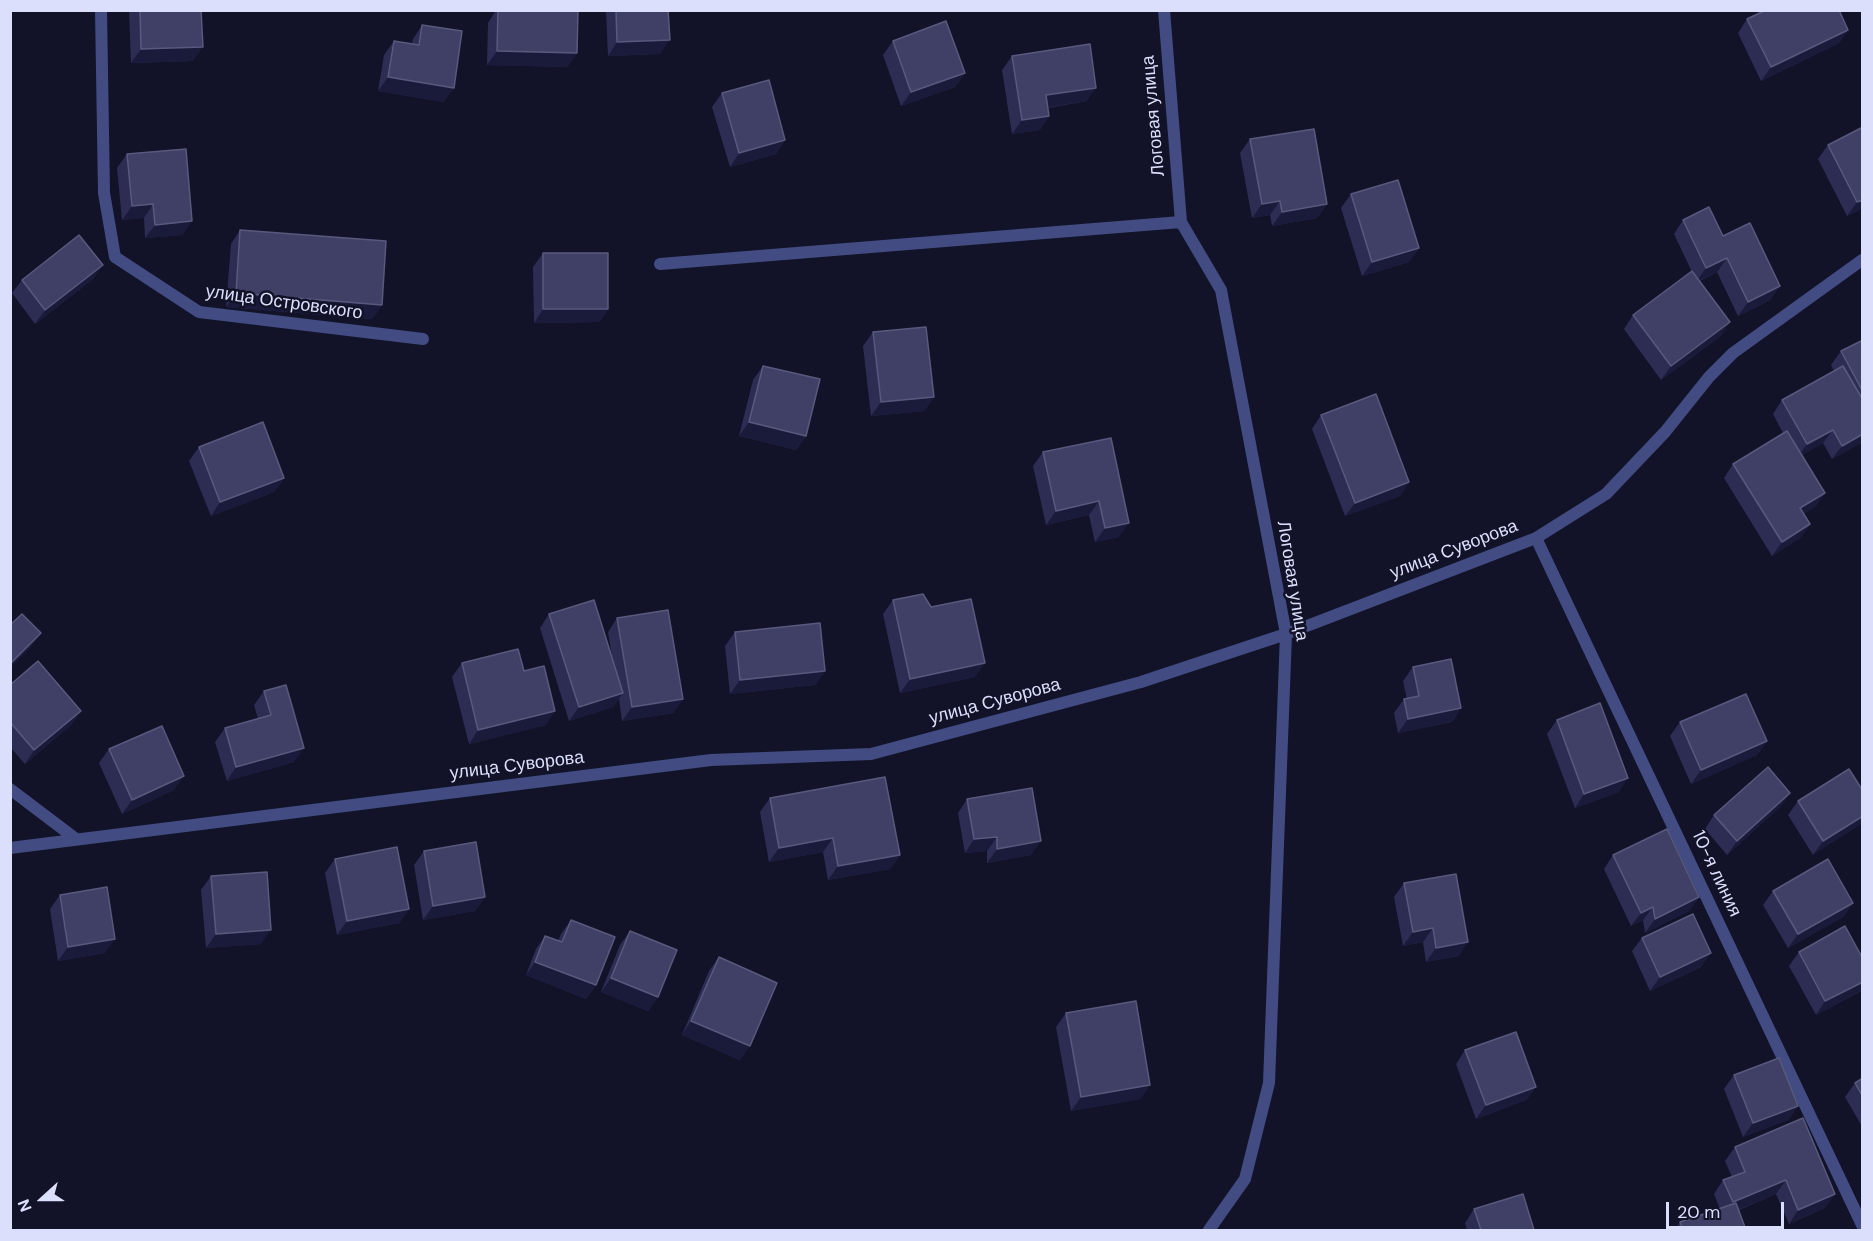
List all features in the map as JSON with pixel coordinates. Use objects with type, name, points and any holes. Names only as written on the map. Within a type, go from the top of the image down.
[{"type":"street","name":"улица Островского","points":[[101,10],[104,193],[115,257],[199,312],[423,339]]},
{"type":"street","name":"Логовая улица","points":[[1164,10],[1181,222],[1221,290],[1286,634],[1269,1083],[1245,1179],[1209,1230]]},
{"type":"street","points":[[660,264],[1181,222]]},
{"type":"street","name":"улица Суворова","points":[[10,848],[711,760],[871,754],[1141,682],[1286,634],[1536,538],[1606,494],[1665,432],[1709,377],[1733,353],[1863,260]]},
{"type":"street","name":"10-я линия","points":[[1536,538],[1863,1225]]},
{"type":"street","points":[[10,789],[76,839]]},
{"type":"building","points":[[140,10],[201,10],[203,47],[141,49]]},
{"type":"building","points":[[498,10],[578,10],[577,53],[497,51]]},
{"type":"building","points":[[616,10],[668,10],[670,40],[617,42]]},
{"type":"building","points":[[1766,10],[1839,10],[1848,30],[1771,67],[1747,19]]},
{"type":"building","points":[[946,21],[965,73],[911,92],[893,41]]},
{"type":"building","points":[[422,25],[462,31],[454,88],[388,77],[394,41],[419,45]]},
{"type":"building","points":[[1090,44],[1096,88],[1046,95],[1049,116],[1022,120],[1012,56]]},
{"type":"building","points":[[769,80],[785,140],[739,153],[722,93]]},
{"type":"building","points":[[1863,127],[1863,200],[1857,202],[1828,145]]},
{"type":"building","points":[[1314,129],[1327,204],[1282,212],[1280,201],[1262,204],[1250,139]]},
{"type":"building","points":[[186,149],[192,221],[155,225],[153,204],[132,206],[127,154]]},
{"type":"building","points":[[1398,180],[1419,248],[1372,262],[1351,194]]},
{"type":"building","points":[[1709,207],[1723,236],[1750,223],[1780,286],[1748,302],[1727,258],[1706,268],[1683,220]]},
{"type":"building","points":[[240,230],[386,241],[382,305],[236,293]]},
{"type":"building","points":[[79,235],[103,265],[45,310],[22,280]]},
{"type":"building","points":[[543,253],[608,253],[608,309],[543,309]]},
{"type":"building","points":[[1692,271],[1730,322],[1671,366],[1633,315]]},
{"type":"building","points":[[926,327],[934,397],[881,402],[873,332]]},
{"type":"building","points":[[1863,340],[1863,392],[1841,351]]},
{"type":"building","points":[[763,366],[820,379],[806,436],[749,422]]},
{"type":"building","points":[[1843,366],[1863,400],[1863,434],[1842,446],[1833,430],[1807,444],[1782,400]]},
{"type":"building","points":[[1376,394],[1409,482],[1355,503],[1321,415]]},
{"type":"building","points":[[263,422],[284,478],[220,502],[199,447]]},
{"type":"building","points":[[1787,431],[1825,493],[1800,508],[1810,524],[1782,542],[1733,464]]},
{"type":"building","points":[[1111,438],[1129,523],[1105,528],[1099,501],[1056,511],[1043,452]]},
{"type":"building","points":[[923,594],[931,607],[971,599],[985,663],[910,679],[893,600]]},
{"type":"building","points":[[594,600],[623,693],[579,707],[549,614]]},
{"type":"building","points":[[668,610],[683,699],[632,707],[617,618]]},
{"type":"building","points":[[22,614],[41,633],[10,664],[10,625]]},
{"type":"building","points":[[820,623],[825,671],[740,680],[735,632]]},
{"type":"building","points":[[518,649],[524,671],[544,666],[555,711],[478,730],[462,663]]},
{"type":"building","points":[[1451,659],[1461,708],[1408,719],[1404,699],[1419,696],[1413,667]]},
{"type":"building","points":[[38,661],[81,711],[34,750],[10,722],[10,685]]},
{"type":"building","points":[[286,685],[304,748],[236,767],[225,728],[271,715],[264,691]]},
{"type":"building","points":[[1746,694],[1767,741],[1701,770],[1680,722]]},
{"type":"building","points":[[1600,703],[1628,778],[1584,794],[1557,720]]},
{"type":"building","points":[[162,726],[184,776],[132,800],[109,749]]},
{"type":"building","points":[[1768,767],[1790,793],[1737,841],[1714,815]]},
{"type":"building","points":[[1849,769],[1863,791],[1863,816],[1823,841],[1798,801]]},
{"type":"building","points":[[885,777],[900,855],[838,866],[833,838],[779,848],[770,798]]},
{"type":"building","points":[[1032,788],[1041,841],[997,849],[997,837],[974,839],[967,799]]},
{"type":"building","points":[[1667,829],[1699,897],[1655,919],[1653,907],[1641,913],[1613,855]]},
{"type":"building","points":[[476,842],[485,897],[433,906],[424,851]]},
{"type":"building","points":[[397,847],[409,909],[347,921],[335,859]]},
{"type":"building","points":[[1828,859],[1853,903],[1798,934],[1773,891]]},
{"type":"building","points":[[267,872],[271,930],[216,934],[211,876]]},
{"type":"building","points":[[1456,874],[1468,942],[1436,948],[1433,928],[1413,932],[1404,883]]},
{"type":"building","points":[[107,887],[115,939],[68,947],[60,895]]},
{"type":"building","points":[[1693,914],[1711,953],[1660,977],[1642,938]]},
{"type":"building","points":[[571,920],[615,937],[596,985],[535,962],[545,936],[562,942]]},
{"type":"building","points":[[1845,926],[1863,959],[1863,982],[1825,1001],[1799,952]]},
{"type":"building","points":[[630,931],[677,950],[658,997],[611,978]]},
{"type":"building","points":[[719,957],[777,983],[750,1046],[691,1021]]},
{"type":"building","points":[[1136,1001],[1150,1085],[1081,1097],[1066,1013]]},
{"type":"building","points":[[1516,1032],[1536,1087],[1486,1105],[1465,1050]]},
{"type":"building","points":[[1779,1058],[1798,1106],[1753,1123],[1734,1075]]},
{"type":"building","points":[[1863,1078],[1863,1097],[1855,1083]]},
{"type":"building","points":[[1803,1118],[1835,1194],[1798,1210],[1786,1180],[1733,1202],[1723,1180],[1745,1172],[1735,1147]]},
{"type":"building","points":[[1523,1194],[1534,1230],[1481,1230],[1474,1209]]},
{"type":"building","points":[[1736,1203],[1746,1230],[1683,1230],[1680,1222]]}]
